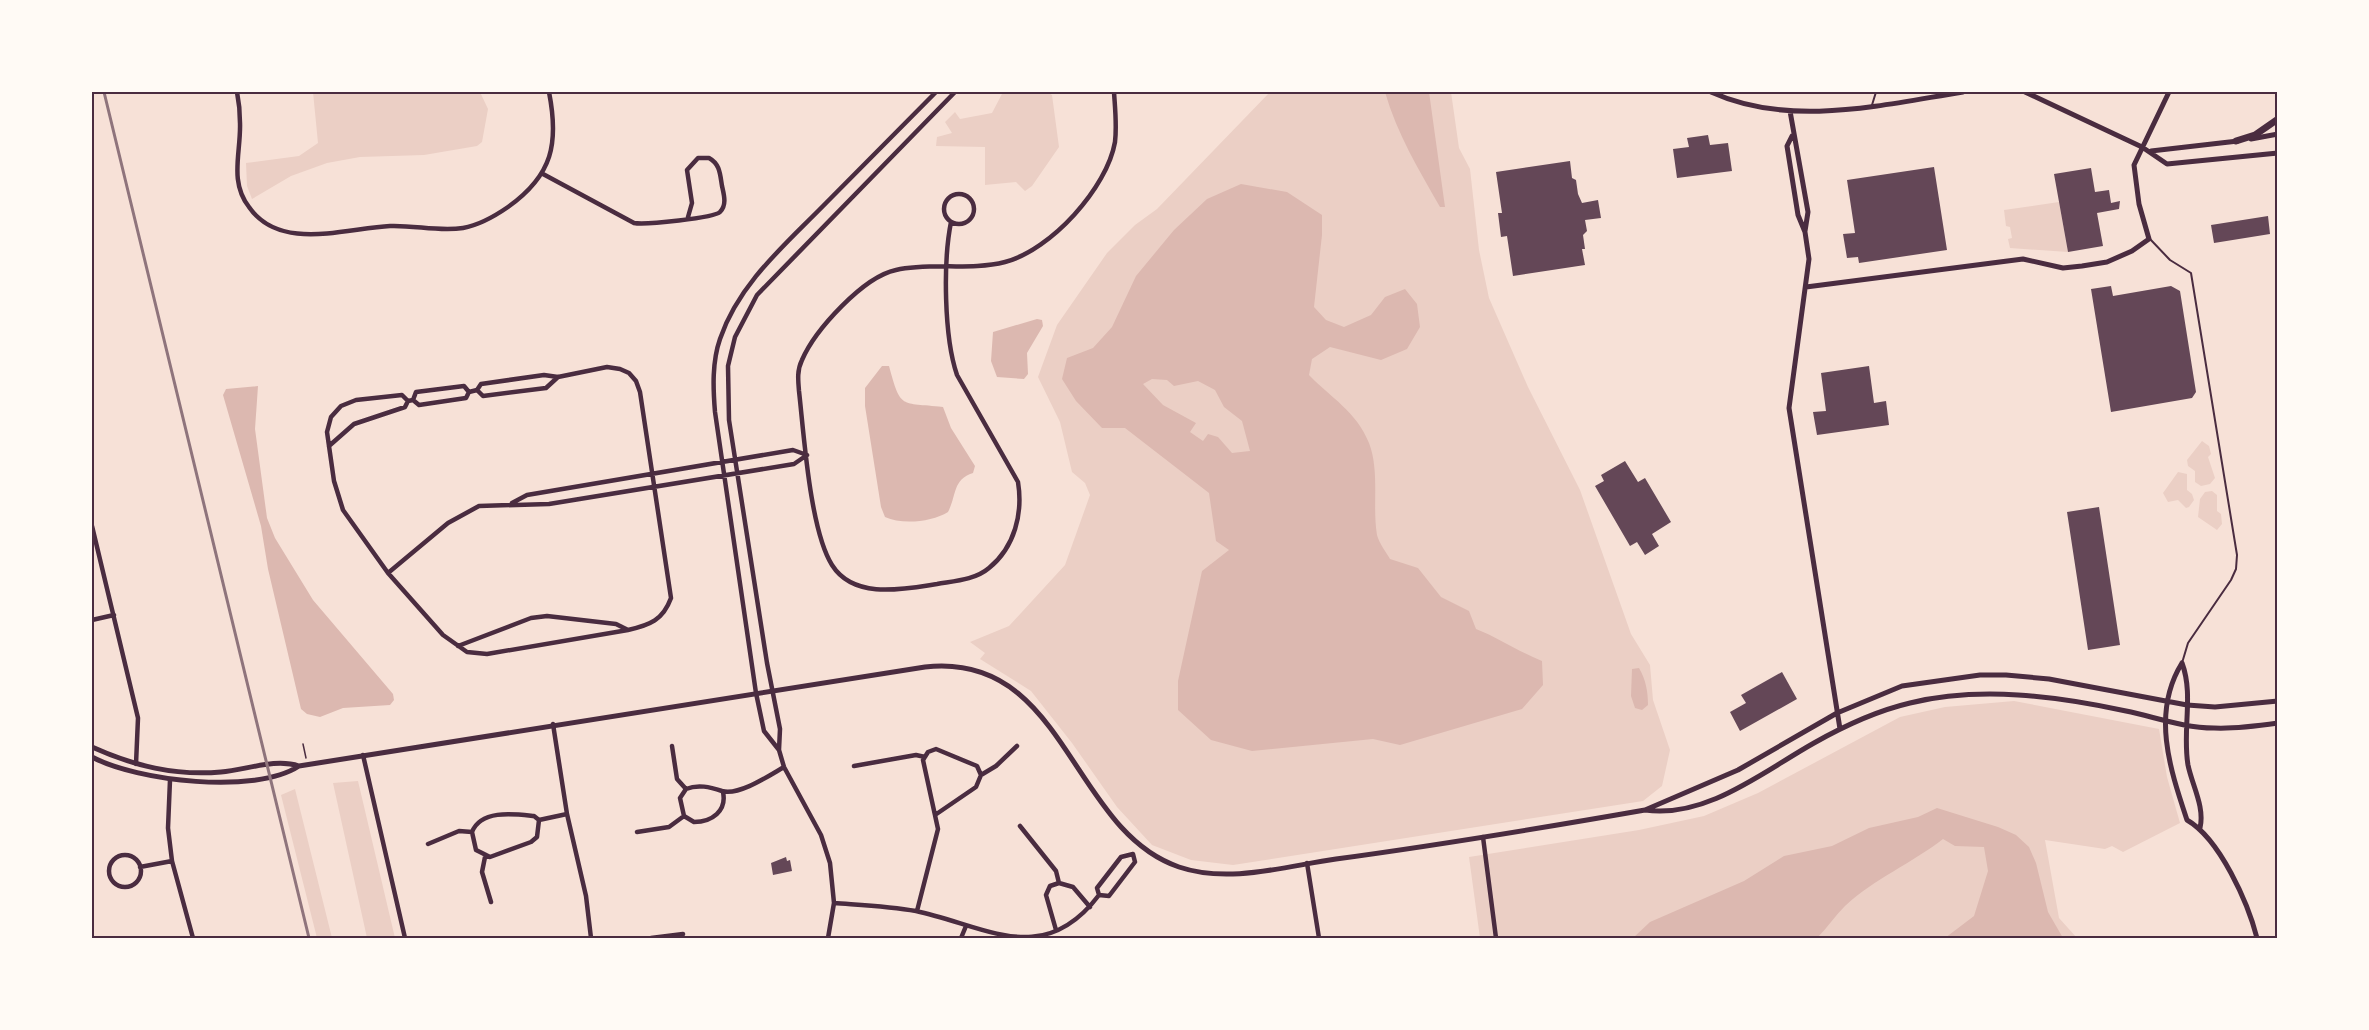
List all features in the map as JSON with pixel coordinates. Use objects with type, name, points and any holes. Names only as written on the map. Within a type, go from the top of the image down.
[{"type":"main road","points":[[2236,141],[2255,135],[2277,119]]},
{"type":"street","points":[[237,92],[240,125],[236,165],[242,195],[251,210],[272,227],[300,235],[393,226],[443,230],[465,228],[493,218],[518,200],[543,174],[552,148],[553,111],[549,92]]},
{"type":"street","points":[[779,750],[764,731],[756,693],[713,388],[719,341],[733,307],[775,254],[936,92]]},
{"type":"street","points":[[828,939],[834,903],[830,863],[821,835],[784,767],[779,750],[780,729],[729,420],[728,366],[743,318],[757,295],[956,92]]},
{"type":"street","points":[[951,222],[966,223],[973,216],[974,205],[968,197],[954,194],[946,200],[943,210],[951,222],[948,267],[948,334],[957,375],[1018,482],[1021,500],[1018,519],[1004,552],[988,569],[967,579],[893,591],[869,588],[849,581],[833,566],[820,539],[797,375],[802,360],[816,337],[856,292],[879,276],[896,270],[948,267],[1006,262],[1030,252],[1064,227],[1107,167],[1114,143],[1116,116],[1113,92]]},
{"type":"street","points":[[1711,92],[1746,104],[1790,111],[1818,112],[1963,92]]},
{"type":"street","points":[[2025,92],[2151,151],[2167,164],[2277,153]]},
{"type":"street","points":[[1806,286],[2023,259],[2063,268],[2082,266],[2107,262],[2132,251],[2149,238],[2139,204],[2134,165],[2169,92]]},
{"type":"street","points":[[1790,111],[1792,136],[1787,146],[1798,215],[1805,232],[1809,259],[1789,408],[1840,729]]},
{"type":"street","points":[[2151,151],[2277,134]]},
{"type":"street","points":[[1792,136],[1798,143],[1808,212],[1805,232]]},
{"type":"street","points":[[543,174],[634,224],[650,225],[688,217],[711,217],[723,207],[720,170],[709,158],[698,158],[687,170],[692,203],[688,217]]},
{"type":"street","points":[[607,367],[620,369],[636,381],[640,393],[671,598],[662,617],[647,626],[487,654],[467,652],[443,635],[387,573],[343,510],[334,481],[327,432],[331,417],[341,406],[356,400],[402,395],[419,405],[466,398],[469,392],[477,390],[481,384],[544,375],[558,377],[607,367]]},
{"type":"street","points":[[477,390],[483,396],[546,388],[558,377]]},
{"type":"street","points":[[329,446],[354,424],[405,407],[416,392],[464,386],[469,392]]},
{"type":"street","points":[[512,503],[528,495],[652,473],[794,450],[807,455]]},
{"type":"street","points":[[387,573],[448,523],[479,506],[512,503],[528,506],[549,504],[654,485],[794,464],[807,455]]},
{"type":"street","points":[[92,526],[138,718],[136,764]]},
{"type":"street","points":[[92,620],[114,615]]},
{"type":"street","points":[[458,647],[531,618],[547,616],[616,624],[628,630]]},
{"type":"street","points":[[2182,663],[2175,675],[2168,701],[2164,738],[2181,801],[2187,820],[2200,828],[2244,901],[2257,939]]},
{"type":"street","points":[[2182,663],[2187,675],[2185,726],[2188,764],[2203,816],[2200,828]]},
{"type":"street","points":[[92,757],[134,772],[170,780],[237,781],[289,772],[299,766],[363,755],[931,666],[971,670],[990,676],[1027,699],[1040,712],[1117,823],[1138,844],[1174,866],[1218,875],[1483,837],[1645,810],[1737,770],[1837,712],[1902,686],[1980,675],[2049,679],[2187,705],[2215,707],[2277,701]]},
{"type":"street","points":[[1645,810],[1663,813],[1700,804],[1745,784],[1840,729],[1878,712],[1924,700],[2005,695],[2081,703],[2185,726],[2214,728],[2277,723]]},
{"type":"street","points":[[553,724],[567,814],[586,896],[591,939]]},
{"type":"street","points":[[672,746],[677,779],[686,789]]},
{"type":"street","points":[[935,815],[976,787],[981,775],[996,766],[1017,746]]},
{"type":"street","points":[[92,747],[159,771],[209,773],[288,762],[299,766]]},
{"type":"street","points":[[917,912],[938,829],[923,767],[925,757],[932,750],[942,751],[977,766],[981,775]]},
{"type":"street","points":[[363,755],[405,939]]},
{"type":"street","points":[[854,766],[916,755],[925,757]]},
{"type":"street","points":[[723,792],[723,804],[711,819],[694,822],[684,816],[680,798],[686,789],[692,786],[707,787],[723,792],[755,784],[784,767]]},
{"type":"street","points":[[170,780],[168,828],[172,861],[193,939]]},
{"type":"street","points":[[472,832],[481,821],[501,814],[534,816],[539,820]]},
{"type":"street","points":[[539,820],[567,814]]},
{"type":"street","points":[[637,832],[669,827],[684,816]]},
{"type":"street","points":[[485,857],[531,843],[537,837],[539,820]]},
{"type":"street","points":[[1020,826],[1056,871],[1059,883]]},
{"type":"street","points":[[428,844],[459,831],[472,832]]},
{"type":"street","points":[[472,832],[476,850],[485,857]]},
{"type":"street","points":[[1483,837],[1496,939]]},
{"type":"street","points":[[1099,895],[1109,896],[1135,862],[1133,854],[1138,844]]},
{"type":"street","points":[[1099,895],[1097,888],[1121,857],[1133,854]]},
{"type":"street","points":[[122,855],[133,857],[140,867],[138,880],[130,886],[115,884],[109,875],[113,860],[122,855]]},
{"type":"street","points":[[485,857],[482,872],[491,902]]},
{"type":"street","points":[[140,867],[172,861]]},
{"type":"street","points":[[1308,863],[1319,939]]},
{"type":"street","points":[[1056,930],[1046,895],[1050,886],[1059,883],[1073,887],[1090,907]]},
{"type":"street","points":[[834,903],[917,912],[1006,937],[1031,937],[1056,930],[1081,917],[1099,895]]},
{"type":"street","points":[[962,939],[966,927]]},
{"type":"street","points":[[651,939],[683,933]]},
{"type":"lane","points":[[1872,105],[1876,92]]},
{"type":"lane","points":[[2149,238],[2170,260],[2191,273],[2237,555],[2236,569],[2231,580],[2188,643],[2182,663]]},
{"type":"path","points":[[303,744],[308,765]]},
{"type":"shaded area","points":[[313,92],[480,92],[488,109],[482,142],[477,146],[424,155],[360,157],[327,163],[291,176],[252,199],[247,186],[246,163],[299,156],[318,143]]},
{"type":"shaded area","points":[[1003,92],[1047,92],[1052,95],[1059,147],[1032,186],[1025,191],[1016,182],[985,185],[985,147],[936,146],[937,137],[952,133],[945,122],[955,112],[960,119],[992,113]]},
{"type":"shaded area","points":[[1270,92],[1451,92],[1459,148],[1470,169],[1479,250],[1489,298],[1528,387],[1580,490],[1631,634],[1650,665],[1653,700],[1670,750],[1662,786],[1643,801],[1233,865],[1191,860],[1152,845],[1117,807],[1072,743],[1031,691],[980,659],[985,653],[970,642],[1009,626],[1065,565],[1090,495],[1085,483],[1072,472],[1060,422],[1038,377],[1057,325],[1107,253],[1135,225],[1157,209]]},
{"type":"shaded area","points":[[1385,92],[1429,92],[1445,207],[1440,207],[1409,151]]},
{"type":"shaded area","points":[[1241,184],[1287,192],[1322,215],[1314,307],[1326,320],[1344,327],[1371,315],[1385,297],[1405,289],[1417,304],[1420,327],[1407,349],[1381,360],[1330,347],[1312,359],[1309,375],[1350,413],[1369,443],[1374,465],[1377,535],[1390,559],[1418,568],[1441,597],[1469,611],[1476,629],[1542,661],[1543,685],[1522,709],[1400,745],[1373,739],[1252,751],[1211,740],[1178,710],[1178,681],[1202,571],[1229,550],[1216,541],[1209,493],[1125,428],[1102,428],[1076,401],[1062,379],[1067,358],[1093,348],[1112,327],[1136,276],[1174,230],[1207,199]],"holes":[[[1152,379],[1167,380],[1174,386],[1198,381],[1215,390],[1224,407],[1242,421],[1250,451],[1232,453],[1218,437],[1208,434],[1203,441],[1190,432],[1196,423],[1163,405],[1143,384]]]},
{"type":"shaded area","points":[[2059,202],[2068,252],[2010,248],[2008,239],[2012,238],[2010,227],[2006,226],[2004,210]]},
{"type":"shaded area","points":[[1037,319],[1042,320],[1043,326],[1027,353],[1028,374],[1024,379],[997,377],[991,361],[993,332]]},
{"type":"shaded area","points":[[882,366],[889,366],[896,390],[904,401],[918,405],[943,407],[951,428],[975,466],[973,473],[958,484],[948,512],[934,518],[900,521],[885,517],[881,507],[865,406],[865,388]]},
{"type":"shaded area","points":[[258,386],[255,429],[267,518],[275,538],[313,600],[393,694],[394,700],[390,705],[343,708],[320,717],[307,714],[301,709],[268,569],[261,526],[223,395],[226,389]]},
{"type":"shaded area","points":[[2202,441],[2209,446],[2211,454],[2208,457],[2215,478],[2210,484],[2201,486],[2195,482],[2195,471],[2188,466],[2187,460]]},
{"type":"shaded area","points":[[2178,472],[2187,474],[2187,490],[2192,494],[2194,500],[2186,508],[2178,500],[2168,502],[2163,493]]},
{"type":"shaded area","points":[[2212,491],[2217,495],[2217,511],[2221,514],[2222,524],[2217,530],[2198,517],[2200,499],[2205,492]]},
{"type":"shaded area","points":[[1639,668],[1648,695],[1648,705],[1642,710],[1635,708],[1631,696],[1632,669]]},
{"type":"shaded area","points":[[2014,701],[2159,729],[2167,777],[2180,823],[2123,852],[2112,846],[2105,849],[2045,840],[2059,918],[2077,938],[1480,938],[1469,857],[1639,830],[1704,816],[1758,793],[1900,717],[1945,707]]},
{"type":"shaded area","points":[[358,781],[395,938],[367,938],[333,783]]},
{"type":"shaded area","points":[[295,789],[332,938],[317,938],[281,795]]},
{"type":"shaded area","points":[[1937,808],[1998,827],[2016,835],[2029,847],[2036,863],[2048,912],[2063,938],[1945,938],[1974,916],[1988,871],[1984,847],[1955,846],[1943,839],[1856,896],[1817,938],[1633,938],[1650,922],[1744,881],[1784,856],[1832,846],[1869,828],[1918,817]]},
{"type":"building","points":[[1708,135],[1710,145],[1728,143],[1732,171],[1677,178],[1673,149],[1689,147],[1687,138]]},
{"type":"building","points":[[1570,161],[1572,178],[1576,180],[1582,203],[1598,200],[1601,218],[1585,220],[1587,231],[1583,235],[1585,249],[1582,249],[1585,265],[1513,276],[1507,236],[1501,237],[1498,213],[1502,213],[1496,172]]},
{"type":"building","points":[[1934,167],[1947,250],[1859,263],[1858,257],[1847,258],[1843,234],[1855,233],[1847,180]]},
{"type":"building","points":[[2091,168],[2095,192],[2109,190],[2111,203],[2120,201],[2119,209],[2097,213],[2103,246],[2068,252],[2054,174]]},
{"type":"building","points":[[2268,216],[2270,234],[2214,243],[2211,225]]},
{"type":"building","points":[[2111,286],[2113,296],[2171,286],[2180,291],[2196,392],[2192,398],[2111,412],[2091,289]]},
{"type":"building","points":[[1869,366],[1874,403],[1886,401],[1889,425],[1817,435],[1813,412],[1826,411],[1821,373]]},
{"type":"building","points":[[1625,461],[1638,482],[1645,478],[1671,522],[1652,534],[1659,546],[1645,555],[1637,542],[1630,546],[1595,486],[1604,481],[1601,475]]},
{"type":"building","points":[[2099,507],[2120,645],[2088,650],[2067,512]]},
{"type":"building","points":[[1782,672],[1797,699],[1740,731],[1730,712],[1746,703],[1741,695]]},
{"type":"building","points":[[786,857],[787,861],[790,860],[792,871],[773,875],[771,863]]},
{"type":"railway","points":[[104,92],[309,938]]}]
